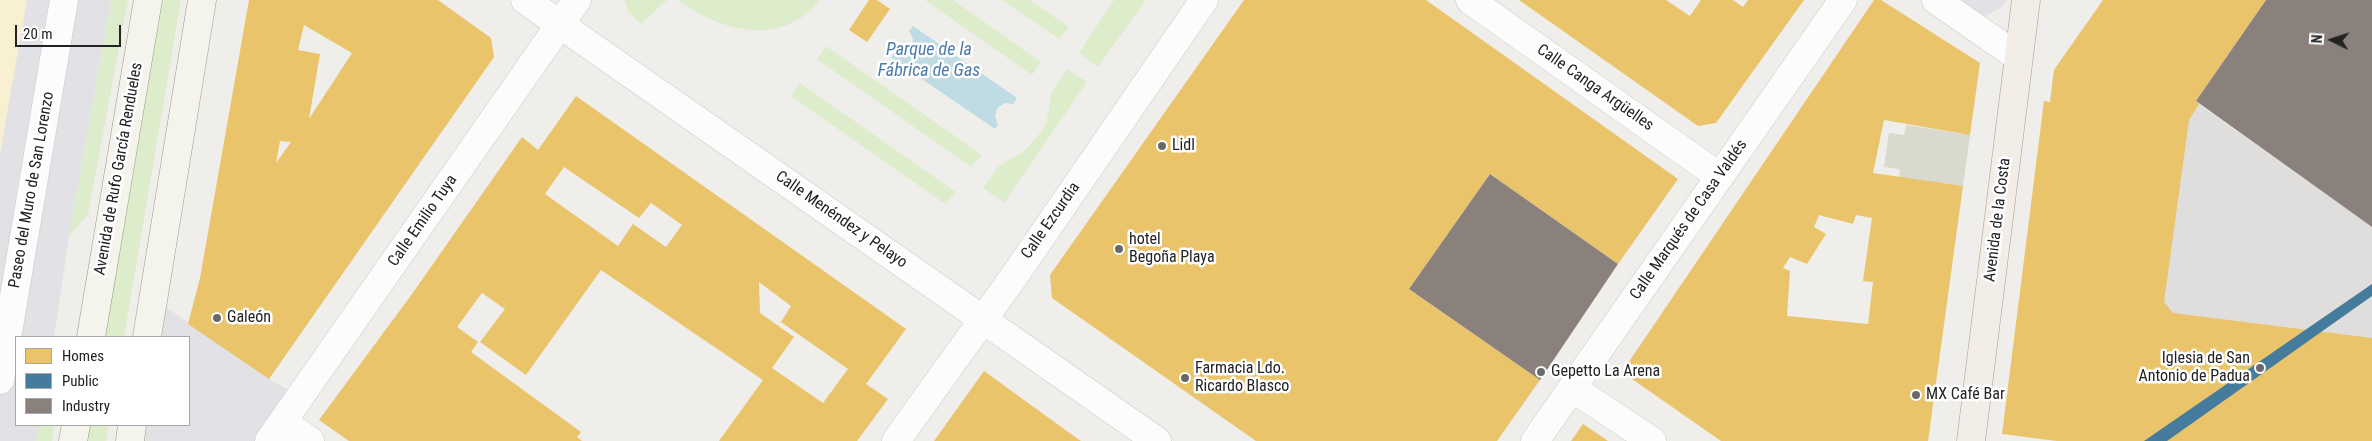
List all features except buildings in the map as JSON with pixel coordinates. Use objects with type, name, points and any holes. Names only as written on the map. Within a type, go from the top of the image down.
[{"type":"main road","name":"Avenida de Rufo García Rendueles","points":[[91,336],[148,0]]},
{"type":"main road","points":[[147,336],[202,0]]},
{"type":"main road","name":"Avenida de la Costa","points":[[1971,441],[2026,0]]},
{"type":"main road","points":[[73,441],[76,426]]},
{"type":"main road","points":[[130,441],[132,426]]},
{"type":"street","name":"Paseo del Muro de San Lorenzo","points":[[0,380],[64,0]]},
{"type":"street","name":"Calle Menéndez y Pelayo","points":[[525,0],[1157,441]]},
{"type":"street","name":"Calle Emilio Tuya","points":[[276,431],[577,0]]},
{"type":"street","name":"Calle Ezcurdia","points":[[896,441],[984,319],[1204,0]]},
{"type":"street","name":"Calle Canga Argüelles","points":[[1470,0],[1720,177]]},
{"type":"street","name":"Calle Marqués de Casa Valdés","points":[[1535,441],[1843,0]]},
{"type":"street","points":[[1936,0],[2018,57]]},
{"type":"street","points":[[1572,388],[1652,441]]},
{"type":"street","points":[[276,431],[310,441]]},
{"type":"shaded area","points":[[27,0],[111,0],[69,237],[54,336],[15,336],[15,426],[39,426],[36,441],[0,441],[0,154]]},
{"type":"shaded area","points":[[1953,0],[2007,0],[2000,8],[1986,16],[1979,17]]},
{"type":"shaded area","points":[[2086,24],[2372,227],[2372,441],[2031,247],[2054,70]]},
{"type":"shaded area","points":[[1906,125],[1970,135],[1963,186],[1899,178],[1900,169],[1884,167],[1889,133],[1904,135]]},
{"type":"shaded area","points":[[153,298],[269,379],[300,397],[269,441],[130,441],[132,426],[190,426],[190,336],[147,336]]},
{"type":"green space","points":[[111,0],[128,0],[88,214],[69,237]]},
{"type":"green space","points":[[163,0],[181,0],[124,336],[105,336]]},
{"type":"green space","points":[[625,0],[667,0],[641,24],[628,11]]},
{"type":"green space","points":[[678,0],[820,0],[805,15],[788,25],[770,30],[751,30],[732,27],[713,20]]},
{"type":"green space","points":[[925,0],[953,0],[1041,62],[1032,75]]},
{"type":"green space","points":[[1002,0],[1030,0],[1069,27],[1059,39]]},
{"type":"green space","points":[[1114,0],[1146,0],[1098,67],[1079,53]]},
{"type":"green space","points":[[826,46],[982,155],[971,167],[817,59]]},
{"type":"green space","points":[[1067,69],[1087,82],[1004,203],[983,188],[999,166],[1023,152],[1037,137],[1046,124],[1052,91]]},
{"type":"green space","points":[[800,83],[956,192],[945,204],[791,96]]},
{"type":"green space","points":[[39,426],[55,426],[52,441],[36,441]]},
{"type":"green space","points":[[89,426],[109,426],[106,441],[87,441]]},
{"type":"sand","points":[[0,0],[27,0],[0,154]]},
{"type":"water","name":"Parque de la Fábrica de Gas","points":[[913,26],[1017,98],[1013,104],[1005,103],[997,108],[995,116],[998,125],[995,129],[891,58],[894,53],[904,54],[912,49],[913,39],[909,31]]},
{"type":"place","name":"Lidl","points":[[1162,146]]},
{"type":"place","name":"hotel Begoña Playa","points":[[1119,249]]},
{"type":"place","name":"Galeón","points":[[217,318]]},
{"type":"place","name":"Iglesia de San Antonio de Padua","points":[[2260,368]]},
{"type":"place","name":"Gepetto La Arena","points":[[1541,372]]},
{"type":"place","name":"Farmacia Ldo. Ricardo Blasco","points":[[1185,378]]},
{"type":"place","name":"MX Café Bar","points":[[1916,395]]}]
